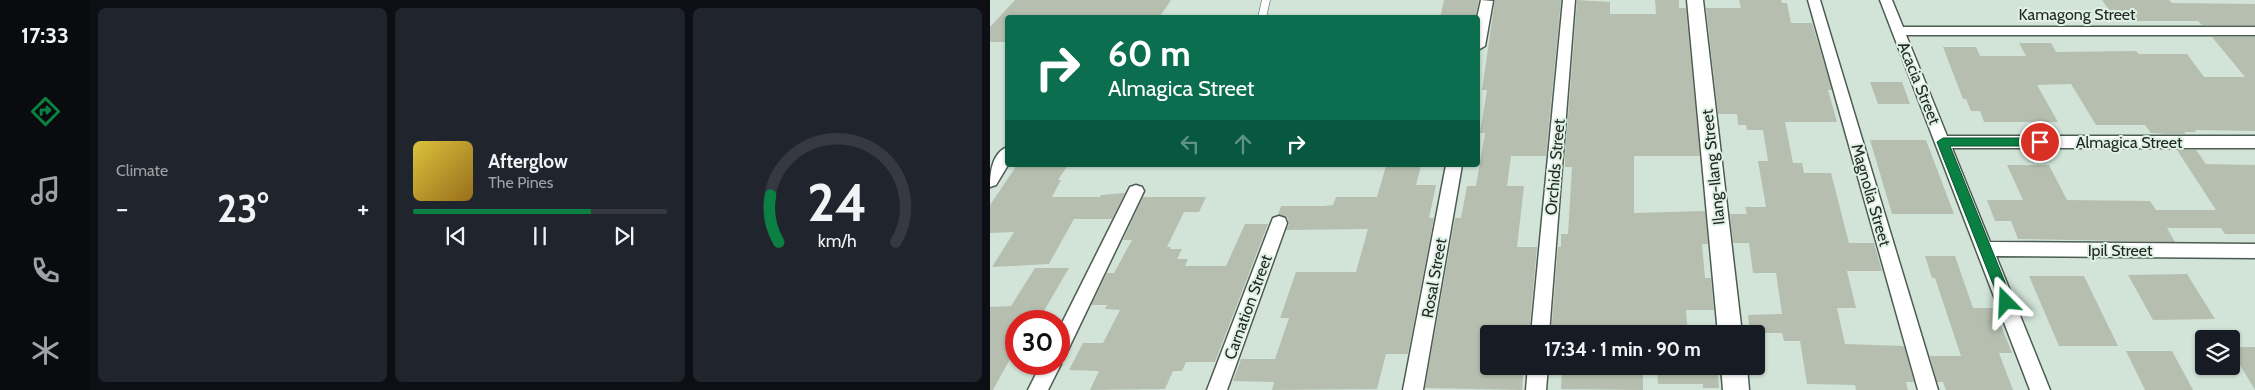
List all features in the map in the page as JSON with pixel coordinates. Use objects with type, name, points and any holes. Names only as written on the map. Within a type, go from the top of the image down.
[{"type":"street","name":"Orchids Street","points":[[1541,325],[1569,0]]},
{"type":"street","name":"Ilang-Ilang Street","points":[[1695,0],[1729,325]]},
{"type":"street","name":"Magnolia Street","points":[[1814,0],[1928,390]]},
{"type":"street","name":"Acacia Street","points":[[1886,0],[1986,249],[2040,390]]},
{"type":"street","points":[[1480,36],[1487,1]]},
{"type":"street","name":"Kamagong Street","points":[[1899,32],[2255,32]]},
{"type":"street","name":"Almagica Street","points":[[1943,142],[2255,142]]},
{"type":"street","points":[[990,181],[1005,158]]},
{"type":"street","name":"Rosal Street","points":[[1413,390],[1454,167]]},
{"type":"street","points":[[1070,326],[1136,191]]},
{"type":"street","name":"Carnation Street","points":[[1217,390],[1279,223]]},
{"type":"street","name":"Ipil Street","points":[[1986,249],[2255,251]]},
{"type":"street","points":[[1038,390],[1046,375]]},
{"type":"street","points":[[1536,390],[1537,375]]},
{"type":"street","points":[[1735,375],[1736,390]]},
{"type":"lane","points":[[1263,15],[1266,0]]},
{"type":"building","points":[[1015,0],[1171,0],[1161,15],[1005,15],[1005,42],[990,42],[990,27]]},
{"type":"building","points":[[1444,0],[1479,0],[1476,15],[1441,15]]},
{"type":"building","points":[[1495,0],[1561,0],[1546,156],[1511,156],[1507,186],[1524,186],[1517,247],[1537,247],[1530,325],[1480,325],[1480,375],[1523,375],[1522,390],[1425,388],[1455,218],[1461,218],[1467,186],[1476,186],[1480,167],[1485,133],[1480,133],[1487,90],[1482,90]]},
{"type":"building","points":[[1577,0],[1610,2],[1610,14],[1656,14],[1655,0],[1679,0],[1679,8],[1686,8],[1700,156],[1634,156],[1634,213],[1705,211],[1708,244],[1702,244],[1705,278],[1711,278],[1714,310],[1686,310],[1687,325],[1552,325],[1558,247],[1561,247],[1561,234],[1568,234],[1572,167],[1565,167]]},
{"type":"building","points":[[1739,0],[1781,0],[1782,3],[1787,3],[1791,23],[1812,23],[1832,90],[1828,90],[1837,122],[1785,122],[1793,163],[1802,163],[1804,173],[1831,173],[1849,243],[1874,243],[1882,271],[1847,271],[1856,308],[1837,308],[1845,344],[1904,346],[1914,382],[1906,382],[1908,390],[1856,390],[1855,385],[1807,384],[1800,341],[1784,341],[1782,333],[1765,333],[1765,325],[1749,325],[1748,315],[1782,314],[1776,273],[1753,273],[1749,243],[1733,243],[1730,214],[1747,214],[1745,207],[1766,207],[1758,161],[1768,161],[1763,130],[1747,130],[1746,125],[1738,125],[1737,114],[1718,114],[1706,8],[1741,8]]},
{"type":"building","points":[[2102,0],[2169,0],[2172,3],[2255,4],[2255,25],[2202,25],[2198,21],[2117,21]]},
{"type":"building","points":[[2212,37],[2255,37],[2255,131],[2195,130],[2196,132],[2184,132],[2186,134],[2167,134],[2151,133],[2145,125],[2096,125],[2071,84],[2037,85],[2058,122],[1984,122],[1980,111],[1971,111],[1966,99],[1963,99],[1943,47],[1976,47],[1980,56],[2026,56],[2019,43],[2051,43],[2056,52],[2136,51],[2139,54],[2187,54],[2204,77],[2245,77]]},
{"type":"building","points":[[1870,82],[1902,82],[1910,104],[1878,104]]},
{"type":"building","points":[[1870,140],[1926,140],[1954,214],[1892,214]]},
{"type":"building","points":[[2177,150],[2196,150],[2206,164],[2255,165],[2255,234],[2225,234],[2221,228],[2167,228],[2175,242],[2018,239],[2011,221],[1995,221],[1987,200],[2023,200],[2007,165],[2049,165],[2067,200],[2150,201],[2156,210],[2216,210]]},
{"type":"building","points":[[1016,167],[1067,167],[1058,180],[1061,180],[1052,197],[1100,197],[1101,195],[1125,193],[1112,219],[1074,219],[1049,264],[992,267],[1014,232],[990,233],[990,205]]},
{"type":"building","points":[[1386,167],[1421,167],[1416,185],[1436,185],[1429,218],[1434,218],[1408,354],[1386,354],[1377,389],[1272,390],[1274,382],[1233,381],[1241,359],[1275,359],[1289,318],[1280,318],[1296,272],[1356,272],[1368,229],[1286,230],[1289,224],[1287,217],[1278,215],[1281,206],[1323,206],[1333,205],[1336,197],[1377,197]]},
{"type":"building","points":[[1143,197],[1206,197],[1199,212],[1184,212],[1167,247],[1171,247],[1170,249],[1182,249],[1177,259],[1188,259],[1185,266],[1226,266],[1245,224],[1268,224],[1215,362],[1186,362],[1182,371],[1173,371],[1165,389],[1090,390],[1099,371],[1070,370],[1083,343],[1103,343],[1120,310],[1105,309],[1107,305],[1091,305],[1107,273],[1114,273],[1132,240],[1123,240]]},
{"type":"building","points":[[1925,256],[1955,256],[1973,308],[1994,308],[2012,353],[1999,353],[2013,390],[1946,390],[1943,382],[1937,382],[1930,356],[1961,356],[1935,278],[1932,278]]},
{"type":"building","points":[[1035,268],[1069,268],[1044,310],[1005,310],[1005,368],[993,390],[990,390],[990,307],[1011,306]]},
{"type":"building","points":[[2187,274],[2215,319],[2153,320],[2128,275]]},
{"type":"building","points":[[2029,276],[2084,276],[2118,346],[2059,346]]},
{"type":"building","points":[[2240,347],[2255,347],[2255,390],[2240,365]]},
{"type":"building","points":[[2126,351],[2172,351],[2193,390],[2145,390]]},
{"type":"building","points":[[1562,375],[1643,375],[1643,390],[1561,389]]},
{"type":"building","points":[[1658,375],[1718,375],[1719,388],[1703,388],[1703,384],[1658,384]]},
{"type":"route","points":[[2006,302],[1943,142],[2040,142]]}]
